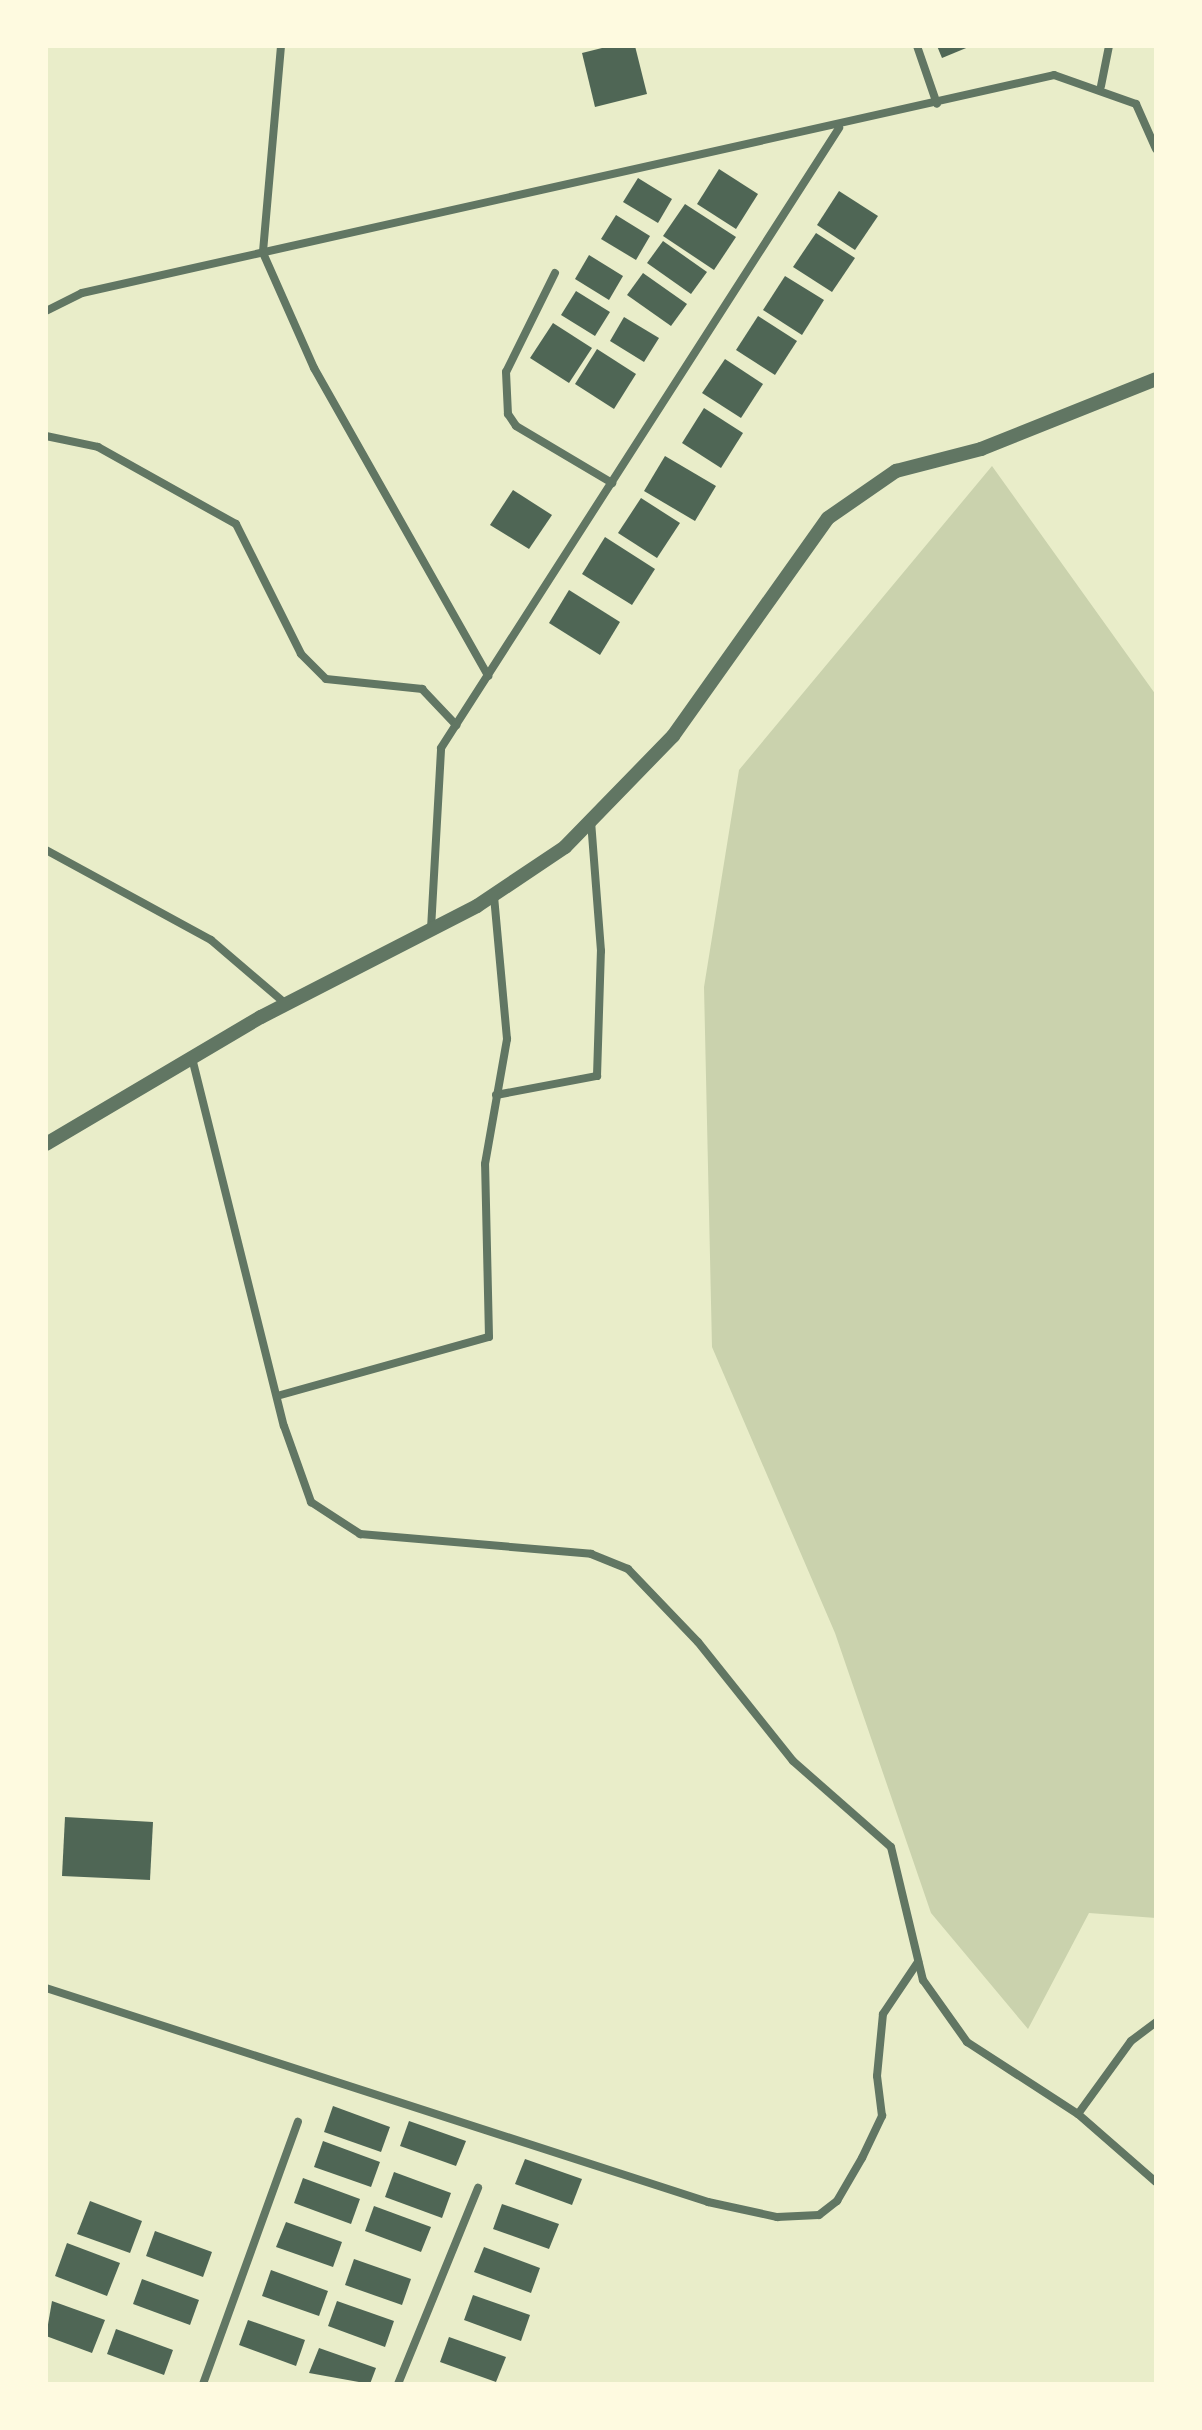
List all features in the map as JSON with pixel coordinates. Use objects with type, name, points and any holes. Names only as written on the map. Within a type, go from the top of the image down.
[{"type":"street","points":[[281,46],[263,253],[314,368],[488,676]]},
{"type":"street","points":[[917,46],[937,104]]},
{"type":"street","points":[[1101,86],[1109,46]]},
{"type":"street","points":[[46,311],[82,293],[839,127],[1054,75],[1101,86],[1136,104],[1156,149]]},
{"type":"street","points":[[431,930],[441,748],[839,127]]},
{"type":"street","points":[[555,273],[506,372],[508,414],[516,426],[612,483]]},
{"type":"street","points":[[46,1144],[286,1004],[494,895],[591,820],[673,736],[828,518],[896,471],[981,449],[1154,381]]},
{"type":"street","points":[[46,436],[98,447],[236,524],[301,654],[326,679],[422,689],[456,725]]},
{"type":"street","points":[[496,1095],[597,1076],[601,951],[591,820]]},
{"type":"street","points":[[46,850],[211,940],[286,1004]]},
{"type":"street","points":[[277,1396],[489,1337],[485,1164],[507,1039],[494,895]]},
{"type":"street","points":[[192,1058],[277,1396],[311,1502],[360,1534],[591,1554],[628,1569],[698,1642],[793,1761],[891,1847],[918,1962],[967,2042],[1078,2114],[1156,2182]]},
{"type":"street","points":[[46,1988],[708,2202],[777,2217],[819,2215],[837,2201],[862,2158],[882,2116],[877,2076],[883,2014],[918,1962]]},
{"type":"street","points":[[1078,2114],[1131,2041],[1156,2022]]},
{"type":"street","points":[[203,2384],[298,2122]]},
{"type":"street","points":[[398,2384],[478,2188]]},
{"type":"green space","points":[[992,466],[1156,695],[1156,1918],[1089,1913],[1028,2029],[931,1913],[835,1633],[712,1347],[704,987],[739,770]]},
{"type":"building","points":[[610,46],[635,46],[647,94],[595,107],[582,53]]},
{"type":"building","points":[[937,46],[971,46],[942,58]]},
{"type":"building","points":[[719,169],[758,194],[736,229],[697,204]]},
{"type":"building","points":[[638,178],[672,199],[658,223],[623,202]]},
{"type":"building","points":[[839,191],[878,216],[855,250],[817,225]]},
{"type":"building","points":[[685,204],[736,237],[714,270],[663,236]]},
{"type":"building","points":[[616,215],[650,236],[636,260],[601,239]]},
{"type":"building","points":[[816,233],[855,258],[832,292],[793,267]]},
{"type":"building","points":[[663,241],[707,272],[691,294],[647,263]]},
{"type":"building","points":[[589,255],[623,276],[609,300],[575,279]]},
{"type":"building","points":[[643,273],[687,304],[671,326],[627,295]]},
{"type":"building","points":[[785,276],[824,300],[802,335],[763,310]]},
{"type":"building","points":[[576,291],[610,312],[595,336],[561,315]]},
{"type":"building","points":[[758,316],[797,341],[775,375],[736,350]]},
{"type":"building","points":[[624,317],[659,338],[644,362],[610,341]]},
{"type":"building","points":[[553,323],[592,348],[569,383],[530,358]]},
{"type":"building","points":[[597,349],[636,374],[614,409],[575,384]]},
{"type":"building","points":[[725,359],[763,384],[741,418],[702,393]]},
{"type":"building","points":[[704,408],[743,433],[721,468],[682,443]]},
{"type":"building","points":[[665,456],[716,486],[695,521],[644,491]]},
{"type":"building","points":[[513,490],[552,515],[529,549],[490,525]]},
{"type":"building","points":[[641,498],[680,523],[657,558],[618,533]]},
{"type":"building","points":[[605,537],[655,569],[632,605],[582,574]]},
{"type":"building","points":[[569,590],[620,622],[600,655],[549,623]]},
{"type":"building","points":[[65,1817],[153,1822],[150,1880],[62,1876]]},
{"type":"building","points":[[333,2106],[390,2127],[381,2152],[324,2132]]},
{"type":"building","points":[[409,2121],[466,2141],[456,2166],[400,2146]]},
{"type":"building","points":[[323,2141],[380,2162],[371,2187],[314,2167]]},
{"type":"building","points":[[525,2159],[582,2179],[572,2205],[515,2184]]},
{"type":"building","points":[[394,2172],[451,2193],[442,2218],[385,2197]]},
{"type":"building","points":[[303,2178],[360,2199],[351,2224],[294,2203]]},
{"type":"building","points":[[90,2201],[142,2221],[130,2253],[77,2234]]},
{"type":"building","points":[[502,2204],[559,2224],[549,2249],[493,2229]]},
{"type":"building","points":[[374,2206],[431,2227],[421,2252],[365,2231]]},
{"type":"building","points":[[286,2222],[342,2242],[333,2267],[276,2247]]},
{"type":"building","points":[[155,2231],[212,2252],[203,2277],[146,2256]]},
{"type":"building","points":[[67,2243],[120,2263],[107,2296],[55,2276]]},
{"type":"building","points":[[484,2247],[540,2268],[531,2293],[474,2272]]},
{"type":"building","points":[[354,2259],[411,2279],[402,2305],[345,2285]]},
{"type":"building","points":[[271,2270],[328,2291],[319,2316],[262,2296]]},
{"type":"building","points":[[142,2279],[199,2300],[190,2325],[133,2304]]},
{"type":"building","points":[[473,2295],[530,2315],[521,2341],[464,2320]]},
{"type":"building","points":[[52,2301],[105,2320],[92,2353],[46,2336]]},
{"type":"building","points":[[337,2301],[394,2321],[385,2347],[328,2326]]},
{"type":"building","points":[[248,2320],[305,2340],[296,2366],[239,2345]]},
{"type":"building","points":[[116,2329],[173,2350],[164,2375],[107,2354]]},
{"type":"building","points":[[449,2337],[506,2357],[496,2382],[440,2362]]},
{"type":"building","points":[[319,2348],[376,2368],[370,2384],[309,2373]]}]
